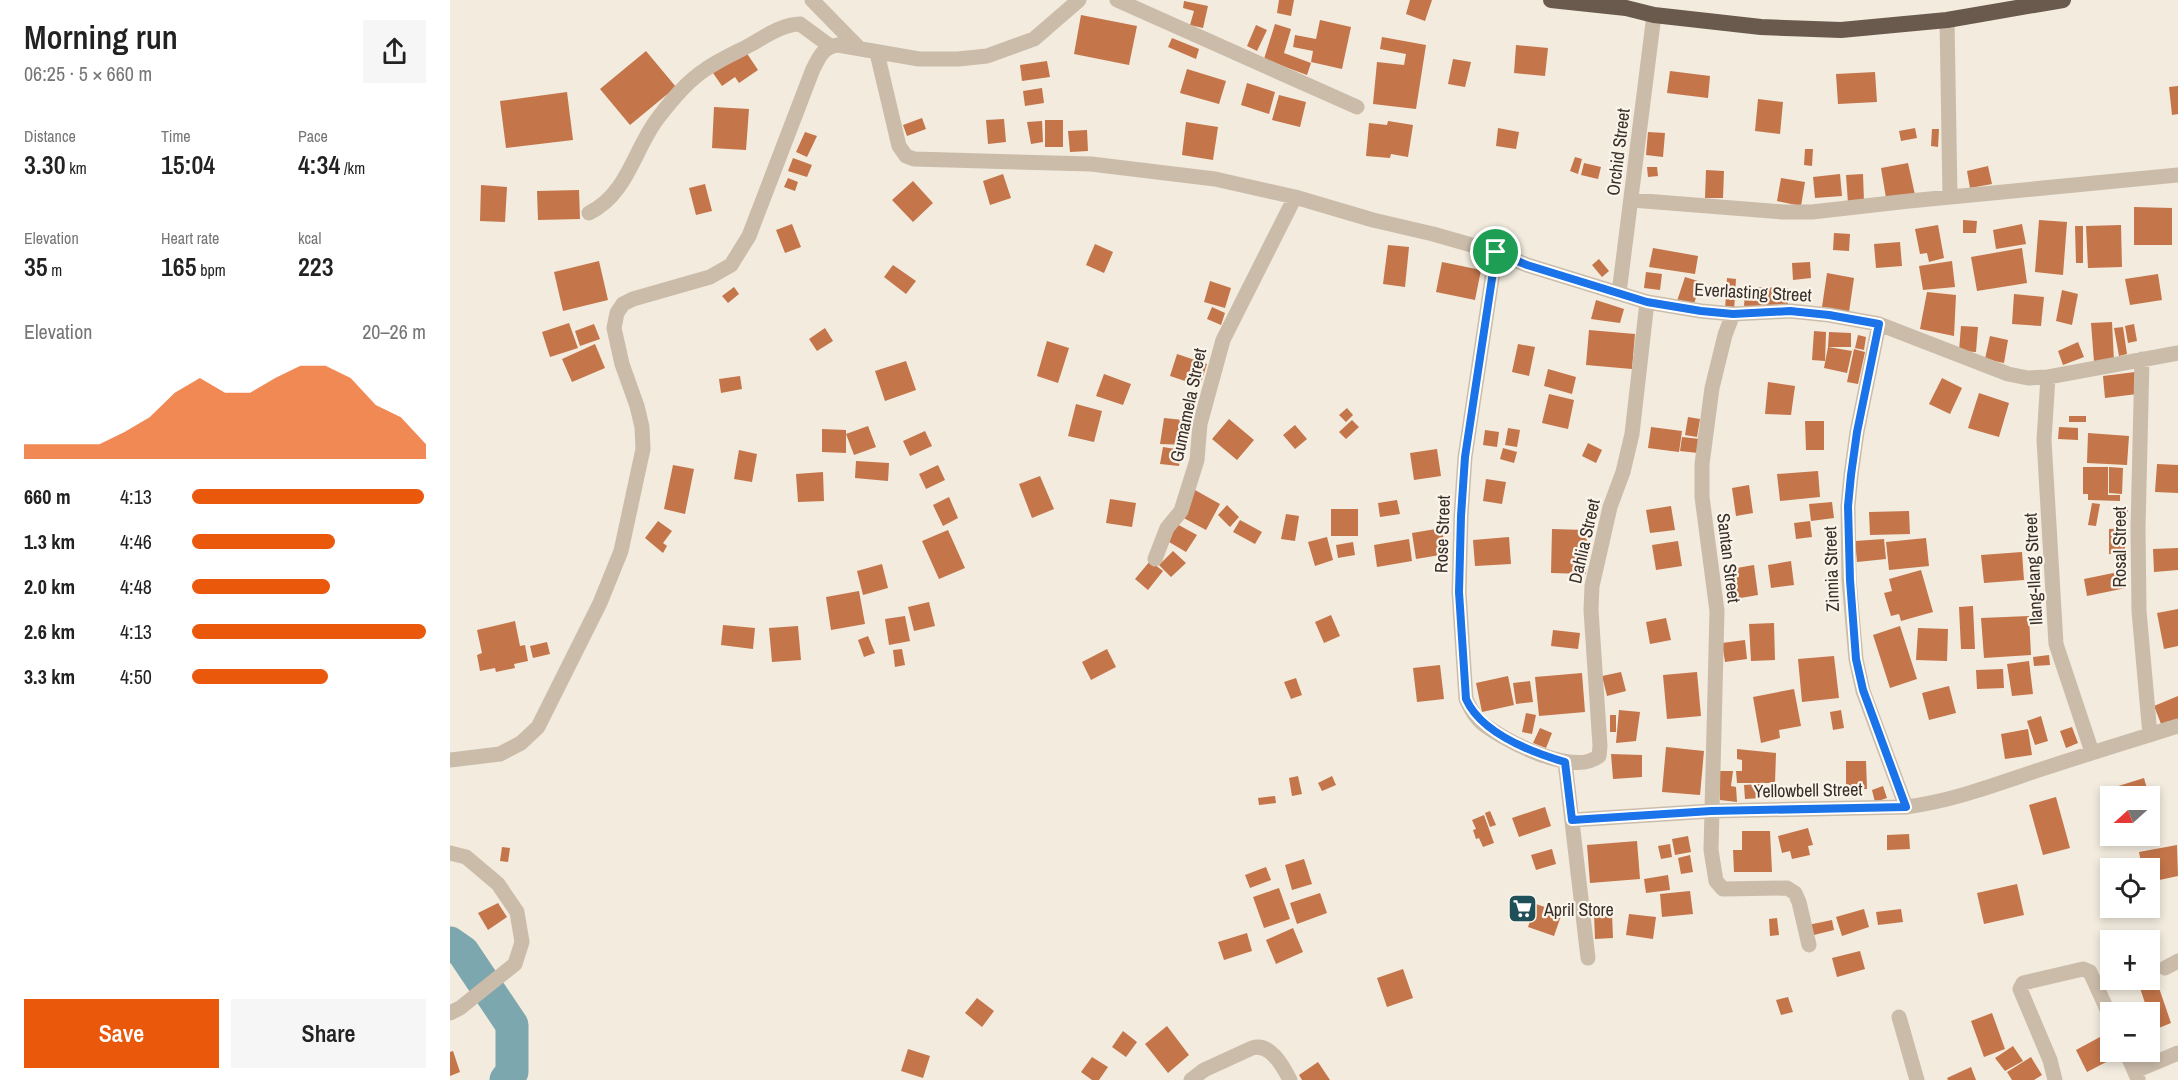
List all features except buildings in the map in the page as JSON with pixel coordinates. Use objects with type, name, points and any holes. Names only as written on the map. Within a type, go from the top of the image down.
[{"type":"highway","points":[[1551,0],[1761,27],[1841,30],[1947,20],[2063,0]]},
{"type":"street","points":[[812,0],[860,49]]},
{"type":"street","points":[[589,213],[609,199],[626,178],[657,120],[688,84],[705,69],[794,24],[800,24],[830,46],[919,59],[958,59],[987,56],[1034,39],[1079,0]]},
{"type":"street","points":[[1117,0],[1357,107]]},
{"type":"street","name":"Orchid Street","points":[[1619,293],[1654,15]]},
{"type":"street","points":[[1947,20],[1950,197]]},
{"type":"street","points":[[450,760],[500,754],[521,743],[538,727],[600,603],[621,551],[644,449],[638,406],[622,364],[614,328],[617,313],[623,304],[633,299],[710,277],[731,265],[749,236],[813,69],[823,50],[830,46]]},
{"type":"street","name":"Everlasting Street","points":[[877,53],[899,146],[906,156],[914,159],[1091,164],[1215,179],[1295,197],[1335,210],[1496,252],[1527,265],[1647,302],[1733,314],[1790,311],[1879,324],[2008,374],[2028,378],[2048,377],[2178,353]]},
{"type":"street","points":[[1632,200],[1783,212],[1812,212],[2137,178],[2178,176]]},
{"type":"street","name":"Gumamela Street","points":[[1155,558],[1167,528],[1181,511],[1197,460],[1200,424],[1216,358],[1295,197]]},
{"type":"street","name":"Rose Street","points":[[1496,252],[1465,457],[1459,592],[1466,699],[1471,711],[1482,723],[1521,746],[1565,762]]},
{"type":"street","name":"Dahlia Street","points":[[1565,762],[1593,761],[1599,756],[1591,610],[1592,586],[1610,507],[1623,472],[1632,434],[1647,302]]},
{"type":"street","name":"Santan Street","points":[[1733,314],[1725,335],[1712,388],[1702,464],[1702,497],[1717,611],[1711,850],[1716,881],[1723,889],[1787,888],[1795,893],[1809,945]]},
{"type":"street","name":"Zinnia Street","points":[[1879,324],[1857,432],[1851,475],[1848,506],[1850,580],[1856,659],[1863,690],[1906,807]]},
{"type":"street","name":"Rosal Street","points":[[2142,359],[2138,529],[2139,611],[2150,735]]},
{"type":"street","name":"Ilang-Ilang Street","points":[[2048,377],[2044,440],[2056,645],[2092,752]]},
{"type":"street","name":"Yellowbell Street","points":[[1572,820],[1711,811],[1906,807],[1932,804],[2178,726]]},
{"type":"street","points":[[1565,762],[1588,958]]},
{"type":"street","points":[[450,853],[466,857],[498,884],[517,912],[522,942],[515,964],[455,1011]]},
{"type":"street","points":[[2055,1080],[2050,1060],[2020,989],[2024,983],[2083,969],[2090,972],[2104,1002]]},
{"type":"street","points":[[1899,1017],[1917,1080]]},
{"type":"street","points":[[1191,1080],[1204,1070],[1252,1048],[1261,1047],[1268,1049],[1290,1080]]},
{"type":"street","points":[[2137,1075],[2178,1053]]},
{"type":"waterway","points":[[450,943],[463,952],[512,1025],[512,1072],[506,1080]]},
{"type":"place","name":"April Store","points":[[1523,909]]},
{"type":"route","points":[[1496,252],[1527,265],[1647,302],[1733,314],[1790,311],[1879,324],[1857,432],[1851,475],[1848,506],[1850,580],[1856,659],[1863,690],[1906,807],[1711,811],[1572,820],[1565,762],[1521,746],[1482,723],[1471,711],[1466,699],[1459,592],[1461,516],[1465,457],[1496,252]]}]
